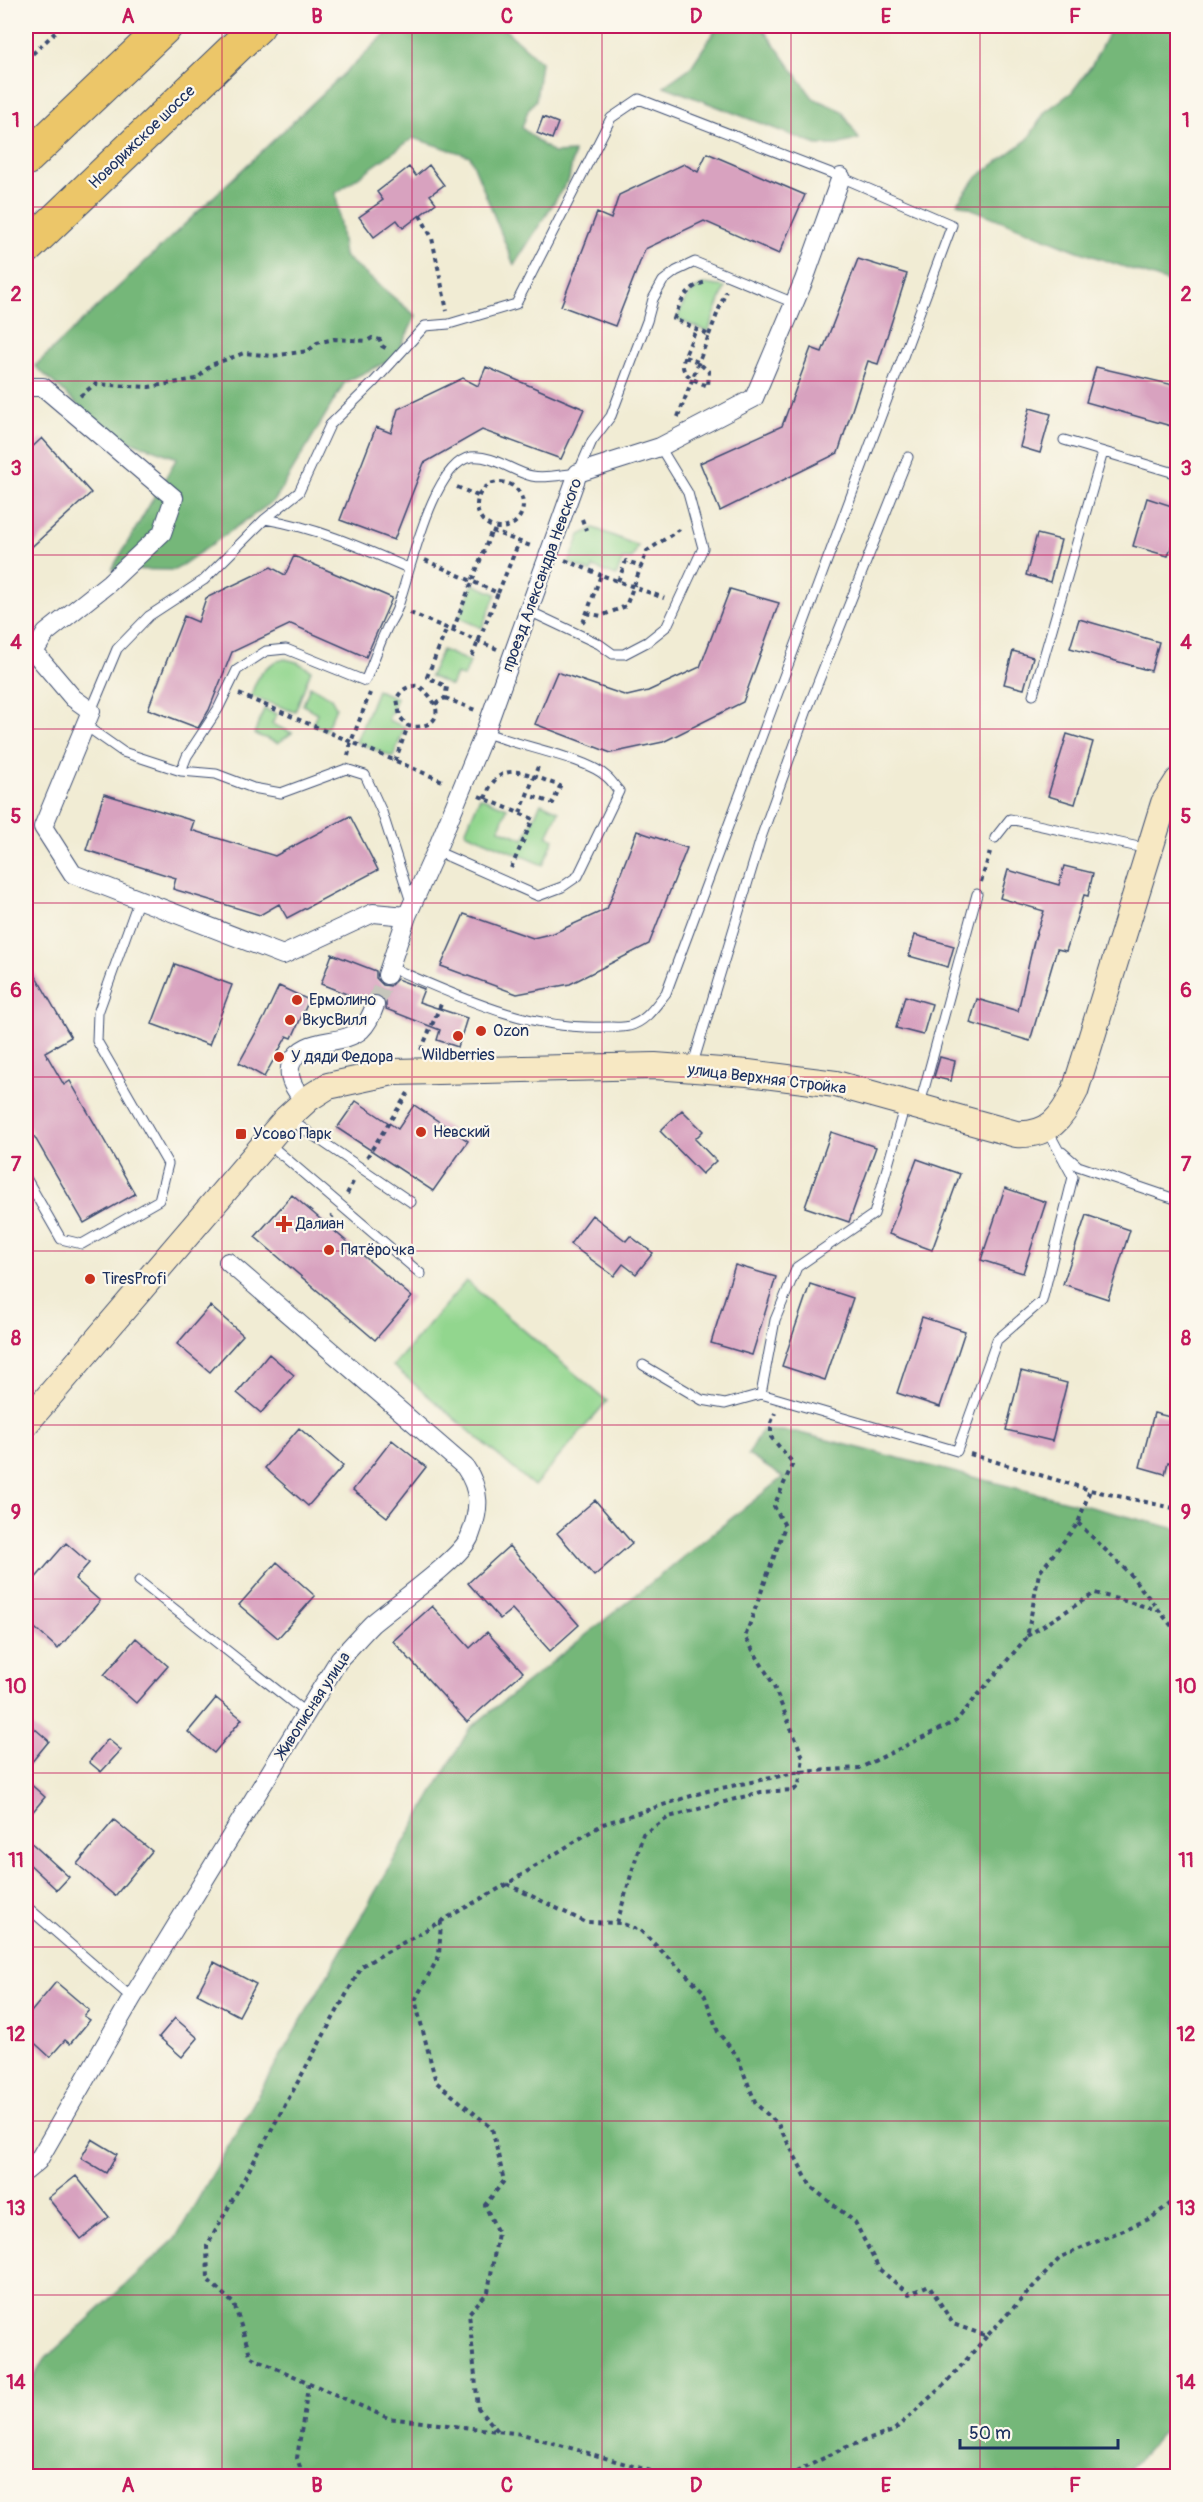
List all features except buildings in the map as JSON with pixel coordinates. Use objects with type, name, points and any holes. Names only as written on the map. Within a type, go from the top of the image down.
[{"type":"highway","points":[[26,159],[166,26]]},
{"type":"highway","name":"Новорижское шоссе","points":[[26,248],[258,26]]},
{"type":"street","name":"проезд Александра Невского","points":[[388,971],[410,910],[487,724],[578,473],[660,447],[754,398],[794,303],[841,177]]},
{"type":"street","points":[[26,387],[43,387],[174,498],[162,533],[109,583],[46,633],[34,652],[88,718],[43,827],[73,874],[283,955],[373,913],[410,910]]},
{"type":"street","points":[[1052,1139],[1075,1091],[1164,803],[1178,782]]},
{"type":"street","points":[[296,1110],[289,1070],[293,1059],[301,1050],[314,1044],[345,1038],[360,1030],[371,1017],[375,1005]]},
{"type":"street","name":"улица Верхняя Стройка","points":[[26,1423],[223,1191],[296,1110],[328,1086],[386,1073],[415,1071],[655,1066],[748,1073],[836,1084],[1016,1134],[1052,1139]]},
{"type":"street","name":"Живописная улица","points":[[26,2171],[38,2161],[132,1998],[340,1658],[370,1626],[451,1560],[470,1538],[479,1494],[474,1480],[465,1467],[228,1262]]},
{"type":"lane","points":[[388,971],[540,1024],[588,1028],[630,1026],[648,1016],[666,993],[952,225],[841,177],[639,99],[610,118],[516,304],[449,324],[425,326],[330,425],[299,492],[266,519],[204,580],[149,616],[117,649],[88,718],[123,752],[181,771],[216,774],[253,788],[281,793],[346,769],[365,775],[382,812],[410,910]]},
{"type":"lane","points":[[181,771],[187,756],[218,709],[237,670],[266,651],[286,649],[365,681],[385,631],[396,611],[408,568],[438,490],[447,474],[459,463],[471,458],[486,459],[533,477],[578,473],[592,441],[611,416],[653,299],[663,281],[676,271],[695,262],[794,303]]},
{"type":"lane","points":[[1064,440],[1178,474]]},
{"type":"lane","points":[[529,611],[599,644],[613,654],[624,654],[647,642],[668,626],[703,548],[688,493],[660,447]]},
{"type":"lane","points":[[1033,695],[1103,452]]},
{"type":"lane","points":[[691,1069],[762,835],[807,710],[908,457]]},
{"type":"lane","points":[[266,519],[295,524],[343,539],[408,568]]},
{"type":"lane","points":[[436,851],[538,896],[562,887],[578,876],[619,791],[606,775],[578,762],[520,745],[487,724]]},
{"type":"lane","points":[[995,838],[1010,819],[1150,849]]},
{"type":"lane","points":[[761,1394],[776,1320],[797,1267],[874,1214],[912,1105],[977,894]]},
{"type":"lane","points":[[26,1178],[61,1239],[81,1244],[159,1200],[168,1164],[97,1041],[98,1013],[139,899]]},
{"type":"lane","points":[[296,1110],[411,1202]]},
{"type":"lane","points":[[1052,1139],[1078,1166],[1178,1200]]},
{"type":"lane","points":[[643,1365],[702,1400],[725,1404],[761,1394],[957,1451],[997,1341],[1042,1301],[1073,1177],[1052,1139]]},
{"type":"lane","points":[[267,1142],[421,1274]]},
{"type":"lane","points":[[139,1581],[306,1713]]},
{"type":"lane","points":[[26,1906],[132,1998]]},
{"type":"path","points":[[26,60],[62,26]]},
{"type":"path","points":[[420,215],[432,238],[449,324]]},
{"type":"path","points":[[709,281],[696,285],[682,297],[674,319],[709,335]]},
{"type":"path","points":[[685,434],[678,417],[728,285]]},
{"type":"path","points":[[685,357],[699,362],[709,372],[708,386],[692,380],[682,369],[685,357],[696,329]]},
{"type":"path","points":[[67,406],[95,384],[149,387],[197,379],[211,365],[244,353],[272,356],[308,351],[317,343],[334,339],[367,341],[372,338],[381,340],[382,346],[397,357]]},
{"type":"path","points":[[491,483],[510,484],[522,497],[521,515],[516,523],[508,528],[493,528],[483,522],[478,514],[476,504],[478,496],[491,483]]},
{"type":"path","points":[[587,613],[602,616],[626,606],[647,551],[696,518]]},
{"type":"path","points":[[453,630],[493,528]]},
{"type":"path","points":[[471,659],[519,542]]},
{"type":"path","points":[[423,559],[498,593]]},
{"type":"path","points":[[618,581],[626,561],[642,566]]},
{"type":"path","points":[[578,635],[601,575],[678,603]]},
{"type":"path","points":[[403,610],[513,655]]},
{"type":"path","points":[[435,704],[445,698],[447,687],[427,677],[447,628]]},
{"type":"path","points":[[412,685],[419,686],[435,704],[436,714],[431,724],[417,728],[408,726],[400,717],[397,698],[406,688],[412,685]]},
{"type":"path","points":[[227,689],[533,819],[504,882]]},
{"type":"path","points":[[445,698],[487,724]]},
{"type":"path","points":[[395,760],[408,726]]},
{"type":"path","points":[[485,799],[493,782],[509,771],[518,771],[560,786],[553,803],[527,795]]},
{"type":"path","points":[[977,894],[995,838]]},
{"type":"path","points":[[415,1071],[419,1054],[446,991]]},
{"type":"path","points":[[617,1923],[643,1834],[669,1817],[761,1792],[794,1790],[799,1785],[803,1757],[771,1682],[745,1637],[785,1527],[774,1506],[793,1463],[771,1437],[771,1423],[779,1400]]},
{"type":"path","points":[[957,1451],[1090,1490],[1178,1509]]},
{"type":"path","points":[[1027,1636],[1039,1573],[1078,1523],[1090,1490]]},
{"type":"path","points":[[1078,1523],[1129,1573],[1178,1634]]},
{"type":"path","points":[[668,2476],[522,2434],[388,2418],[251,2357],[234,2304],[208,2280],[207,2246],[362,1966],[507,1884],[603,1824],[707,1791],[800,1772],[860,1768],[956,1721],[1027,1636],[1095,1593],[1159,1610]]},
{"type":"path","points":[[507,1884],[585,1922],[617,1923],[640,1930],[703,1991],[718,2032],[737,2056],[756,2104],[778,2124],[811,2187],[855,2222],[879,2269],[909,2294],[929,2284],[953,2324],[987,2336]]},
{"type":"path","points":[[441,1922],[439,1956],[414,2000],[436,2082],[492,2128],[504,2181],[485,2205],[498,2233],[488,2292],[469,2313],[478,2408],[498,2431]]},
{"type":"path","points":[[788,2476],[844,2448],[893,2431],[947,2382],[1061,2257],[1151,2218],[1178,2198]]},
{"type":"path","points":[[303,2476],[297,2458],[309,2381]]},
{"type":"green space","points":[[394,26],[501,26],[541,62],[536,100],[528,110],[522,128],[553,153],[574,152],[569,179],[514,265],[470,156],[413,138],[336,193],[344,256],[416,316],[395,358],[345,382],[275,500],[175,570],[112,569],[177,458],[110,434],[35,366]]},
{"type":"green space","points":[[718,26],[761,26],[813,98],[842,111],[859,139],[837,145],[817,145],[664,86],[691,67]]},
{"type":"green space","points":[[1112,26],[1177,26],[1177,285],[1078,251],[957,203],[976,178],[1028,139],[1045,112],[1072,92],[1092,65]]},
{"type":"green space","points":[[705,284],[725,287],[708,332],[677,319],[687,298],[694,290]]},
{"type":"green space","points":[[594,528],[638,546],[632,559],[623,559],[616,576],[593,567],[591,572],[569,563],[580,535]]},
{"type":"green space","points":[[473,584],[496,594],[482,628],[459,618]]},
{"type":"green space","points":[[442,650],[470,662],[464,677],[456,674],[451,686],[430,676]]},
{"type":"green space","points":[[285,659],[297,662],[311,670],[295,712],[251,696],[262,672],[272,664]]},
{"type":"green space","points":[[310,686],[331,698],[336,707],[326,730],[313,724],[317,713],[303,705]]},
{"type":"green space","points":[[377,690],[397,698],[388,720],[405,727],[393,757],[356,742]]},
{"type":"green space","points":[[264,709],[277,714],[272,724],[292,733],[278,743],[254,734]]},
{"type":"green space","points":[[480,797],[507,808],[499,829],[524,839],[541,803],[559,811],[547,836],[554,839],[543,865],[465,832]]},
{"type":"green space","points":[[466,1281],[607,1401],[534,1486],[393,1366]]},
{"type":"green space","points":[[762,1430],[796,1432],[1177,1529],[1177,2416],[1124,2476],[26,2476],[26,2393],[43,2361],[175,2239],[470,1728],[783,1477],[748,1455]]},
{"type":"tunnel","points":[[375,1005],[387,975]]},
{"type":"place","name":"Ермолино","points":[[297,1000]]},
{"type":"place","name":"ВкусВилл","points":[[290,1020]]},
{"type":"place","name":"Ozon","points":[[481,1031]]},
{"type":"place","name":"Wildberries","points":[[458,1036]]},
{"type":"place","name":"У дяди Федора","points":[[279,1057]]},
{"type":"place","name":"Невский","points":[[421,1132]]},
{"type":"place","name":"Усово Парк","points":[[241,1134]]},
{"type":"place","name":"Далиан","points":[[284,1224]]},
{"type":"place","name":"Пятёрочка","points":[[329,1250]]},
{"type":"place","name":"TiresProfi","points":[[90,1279]]}]
